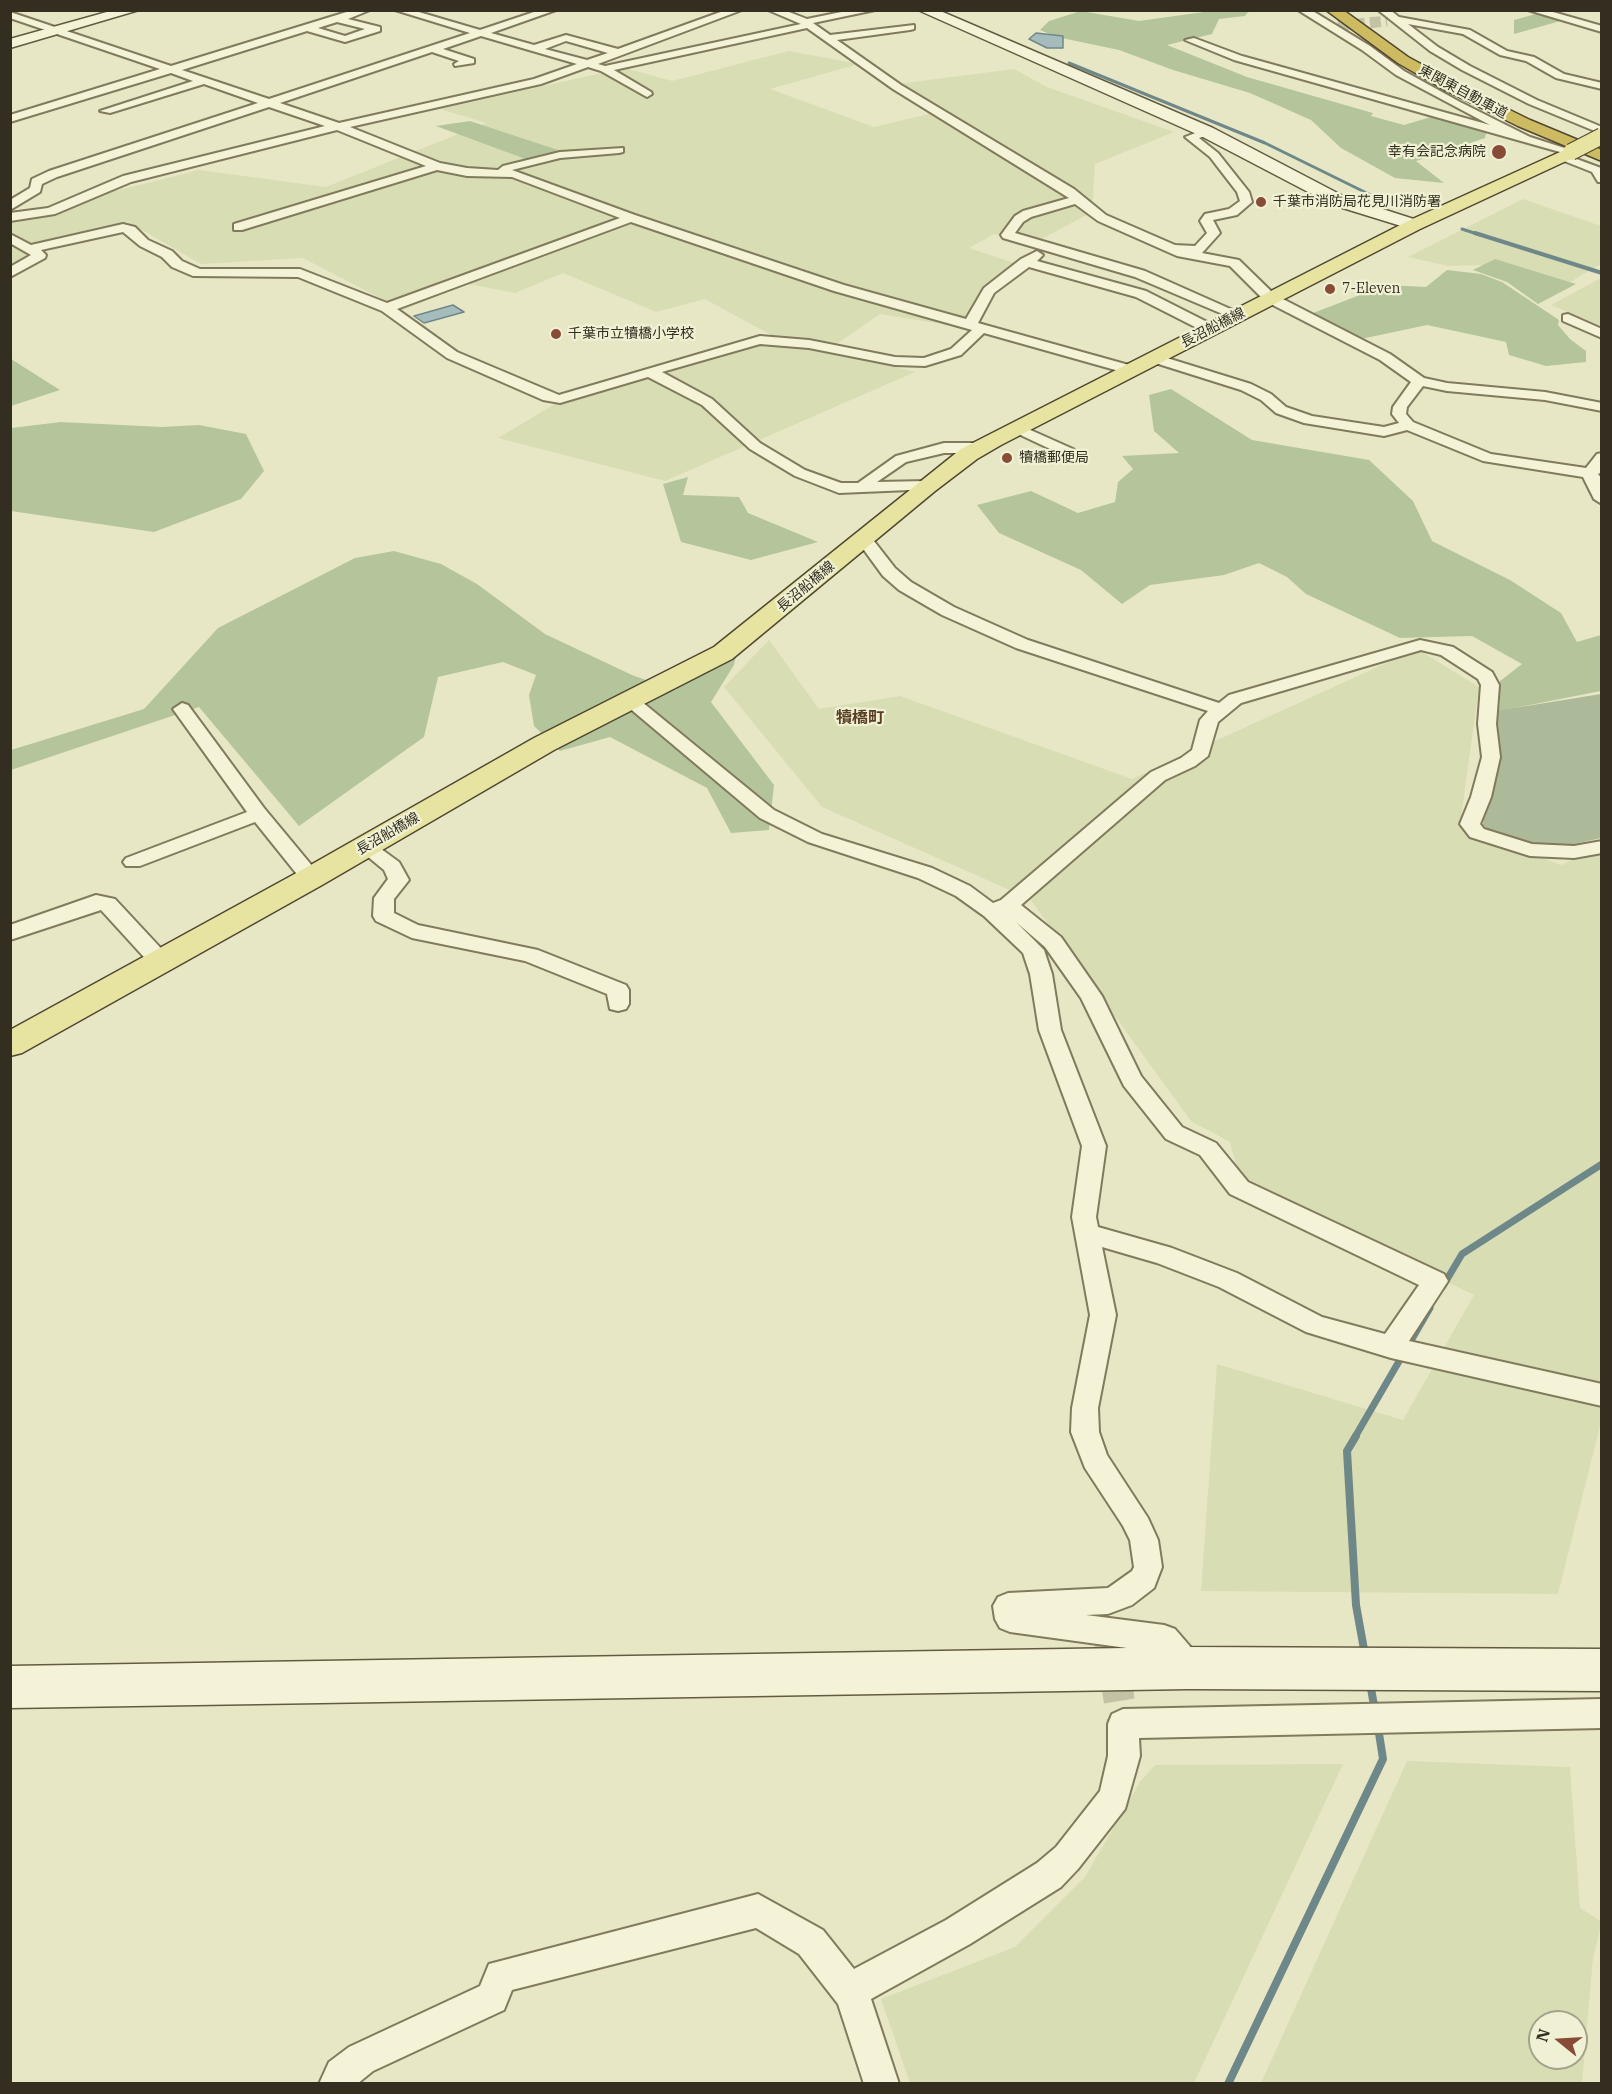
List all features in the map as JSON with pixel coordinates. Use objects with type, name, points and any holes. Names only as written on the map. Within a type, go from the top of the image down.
[{"type":"highway","name":"東関東自動車道","points":[[1356,17],[1600,153]]},
{"type":"highway","name":"東関東自動車道","points":[[1356,17],[1403,60],[1451,87],[1524,123],[1600,153]]},
{"type":"main road","name":"長沼船橋線","points":[[10,1045],[366,847],[544,744],[723,653],[927,486],[980,448],[1414,225],[1602,136]]},
{"type":"street","points":[[10,44],[132,10]]},
{"type":"street","points":[[10,119],[365,10]]},
{"type":"street","points":[[400,10],[605,69],[647,94]]},
{"type":"street","points":[[10,206],[36,189],[36,182],[53,174],[551,10]]},
{"type":"street","points":[[10,217],[51,211],[128,178],[537,82],[656,40],[716,26],[737,10]]},
{"type":"street","points":[[773,10],[807,24],[897,87],[1070,192],[1102,219],[1182,253],[1234,263],[1270,298],[1371,347],[1419,381],[1447,387],[1545,396],[1602,407]]},
{"type":"street","points":[[605,69],[681,54],[870,10]]},
{"type":"street","points":[[925,10],[1207,132],[1339,201],[1414,225]]},
{"type":"street","points":[[1304,10],[1356,17],[1406,20],[1466,32],[1504,53],[1530,59],[1560,76],[1602,86]]},
{"type":"street","points":[[1533,10],[1602,29]]},
{"type":"street","points":[[1557,17],[1575,10]]},
{"type":"street","points":[[10,15],[340,127],[437,166],[467,172],[502,172],[523,178],[631,218],[849,291],[1131,370]]},
{"type":"street","points":[[1356,17],[1434,49],[1474,72],[1602,131]]},
{"type":"street","points":[[1356,17],[1427,89],[1526,139]]},
{"type":"street","points":[[308,28],[345,39],[376,29],[338,19]]},
{"type":"street","points":[[716,26],[743,40]]},
{"type":"street","points":[[828,38],[910,27]]},
{"type":"street","points":[[534,49],[566,39],[619,53]]},
{"type":"street","points":[[656,40],[681,54]]},
{"type":"street","points":[[1190,40],[1238,58],[1526,139],[1567,154],[1597,170],[1602,178]]},
{"type":"street","points":[[432,49],[470,61],[459,64]]},
{"type":"street","points":[[106,111],[204,81]]},
{"type":"street","points":[[1155,242],[1192,252],[1198,250],[1214,233],[1206,221],[1209,217],[1233,212],[1246,202],[1243,192],[1215,155],[1191,137],[1207,132]]},
{"type":"street","points":[[502,172],[507,168],[560,155],[619,150]]},
{"type":"street","points":[[34,165],[53,174]]},
{"type":"street","points":[[238,227],[437,166]]},
{"type":"street","points":[[1078,199],[1026,214],[1007,235],[1140,274],[1237,315]]},
{"type":"street","points":[[387,308],[631,218]]},
{"type":"street","points":[[29,249],[123,228],[131,230],[144,243],[167,254],[177,264],[198,273],[300,273],[387,308],[452,355],[548,397],[560,399],[760,340],[809,344],[895,361],[925,362],[956,352],[976,326],[988,291],[1048,247]]},
{"type":"street","points":[[10,238],[40,255],[10,273]]},
{"type":"street","points":[[1026,262],[1141,294],[1210,329]]},
{"type":"street","points":[[1568,318],[1602,334]]},
{"type":"street","points":[[1154,358],[1246,387],[1266,397],[1281,410],[1309,420],[1384,432],[1408,425]]},
{"type":"street","points":[[650,372],[707,402],[755,446],[800,473],[839,488],[927,486]]},
{"type":"street","points":[[1419,381],[1400,407],[1399,414],[1408,425],[1488,458],[1587,473],[1594,479],[1602,499]]},
{"type":"street","points":[[1017,428],[1068,452]]},
{"type":"street","points":[[863,487],[877,474],[901,459],[944,448],[980,448]]},
{"type":"street","points":[[1587,473],[1596,469],[1602,457]]},
{"type":"street","points":[[864,538],[889,572],[905,586],[948,611],[1022,644],[1220,709]]},
{"type":"street","points":[[999,908],[1158,776],[1188,762],[1201,752],[1209,720],[1220,709],[1246,695],[1305,680],[1420,645],[1447,651],[1486,676],[1490,685],[1487,724],[1491,757],[1481,798],[1470,824],[1477,833],[1530,850],[1574,852],[1602,847]]},
{"type":"street","points":[[630,701],[767,814],[815,838],[925,873],[999,908],[1053,942],[1091,996],[1132,1080],[1174,1133],[1208,1149],[1239,1188],[1435,1281],[1392,1347]]},
{"type":"street","points":[[182,709],[259,814],[311,878]]},
{"type":"street","points":[[133,862],[259,814]]},
{"type":"street","points":[[366,847],[392,866],[399,880],[384,898],[383,916],[412,931],[530,955],[618,990],[618,1004]]},
{"type":"street","points":[[10,933],[96,902],[108,904],[161,962]]},
{"type":"street","points":[[999,908],[1033,950],[1041,974],[1050,1030],[1094,1146],[1084,1216],[1103,1315],[1085,1408],[1085,1431],[1095,1460],[1134,1518],[1144,1540],[1148,1567],[1144,1579],[1122,1596],[1107,1612],[1008,1606],[1010,1620],[1164,1639],[1189,1668]]},
{"type":"street","points":[[1087,1233],[1163,1255],[1228,1280],[1315,1325],[1418,1354],[1602,1395]]},
{"type":"street","points":[[10,1687],[1189,1668],[1602,1670]]},
{"type":"street","points":[[852,1994],[864,1982],[958,1932],[1039,1882],[1068,1858],[1114,1798],[1124,1756],[1123,1724],[1602,1713]]},
{"type":"street","points":[[336,2084],[341,2074],[361,2059],[492,1998],[501,1976],[758,1911],[811,1942],[852,1994],[882,2084]]},
{"type":"green space","points":[[1081,11],[1139,21],[1211,11],[1249,11],[1245,16],[1219,19],[1212,34],[1167,45],[1247,77],[1373,113],[1371,116],[1404,125],[1431,117],[1486,133],[1485,138],[1416,161],[1444,183],[1395,178],[1341,148],[1311,120],[1250,93],[1173,70],[1119,50],[1057,37],[1040,30],[1049,21]]},
{"type":"green space","points":[[1539,13],[1564,20],[1514,34],[1514,20]]},
{"type":"green space","points":[[789,51],[859,64],[770,89],[874,127],[937,112],[898,84],[1014,69],[1047,87],[1174,132],[1095,164],[1092,212],[1036,242],[994,234],[969,248],[1014,263],[960,327],[880,314],[828,350],[915,372],[665,481],[498,438],[560,401],[771,335],[705,299],[656,312],[563,273],[515,293],[468,284],[403,310],[303,258],[201,264],[128,222],[45,245],[11,264],[11,217],[199,170],[326,187],[486,123],[440,109],[625,68],[672,81]]},
{"type":"green space","points":[[470,121],[567,153],[531,161],[436,126]]},
{"type":"green space","points":[[1523,199],[1601,226],[1601,264],[1543,298],[1512,274],[1482,265],[1448,266],[1408,257]]},
{"type":"green space","points":[[1495,259],[1576,284],[1538,304],[1507,282],[1473,270]]},
{"type":"green space","points":[[1447,270],[1481,274],[1502,282],[1559,320],[1558,325],[1570,339],[1586,351],[1586,362],[1546,366],[1509,355],[1506,342],[1427,325],[1361,339],[1313,313],[1386,285],[1426,287]]},
{"type":"green space","points":[[1601,278],[1601,326],[1551,305]]},
{"type":"green space","points":[[11,359],[60,390],[11,406]]},
{"type":"green space","points":[[1171,389],[1252,440],[1369,460],[1413,501],[1432,541],[1510,580],[1561,613],[1577,642],[1601,635],[1601,691],[1499,711],[1500,681],[1522,664],[1472,636],[1400,638],[1306,594],[1287,577],[1259,563],[1224,575],[1150,585],[1122,604],[1081,570],[999,533],[977,505],[1031,491],[1078,513],[1115,502],[1118,482],[1133,469],[1122,456],[1179,453],[1154,431],[1149,395]]},
{"type":"green space","points":[[61,422],[162,427],[199,425],[246,434],[264,471],[241,499],[154,532],[11,511],[11,428]]},
{"type":"green space","points":[[688,477],[683,495],[739,497],[748,513],[818,542],[751,560],[681,542],[663,484]]},
{"type":"green space","points":[[394,551],[441,564],[477,584],[545,634],[632,675],[674,690],[736,656],[734,665],[711,702],[774,785],[769,830],[731,833],[707,788],[610,737],[560,751],[534,726],[529,695],[536,675],[503,662],[438,677],[424,737],[299,826],[199,707],[11,770],[11,750],[144,709],[218,628],[355,558]]},
{"type":"green space","points":[[769,640],[819,709],[900,696],[1132,779],[1417,649],[1479,687],[1460,825],[1561,865],[1601,847],[1602,1418],[1558,1594],[1201,1591],[1217,1364],[1403,1420],[1474,1295],[1241,1182],[1230,1142],[1191,1121],[1030,899],[822,807],[724,687]]},
{"type":"green space","points":[[1601,694],[1601,838],[1562,847],[1524,844],[1491,833],[1483,825],[1495,711]]},
{"type":"green space","points":[[1407,1761],[1570,1767],[1580,1908],[1602,1922],[1593,1958],[1588,2015],[1588,2010],[1528,2010],[1528,2070],[1583,2070],[1582,2083],[1261,2083]]},
{"type":"green space","points":[[1343,1764],[1194,2083],[910,2083],[881,1999],[1015,1947],[1085,1877],[1140,1782],[1155,1765]]},
{"type":"shaded area","points":[[1036,33],[1063,36],[1063,48],[1047,48],[1029,39]]},
{"type":"shaded area","points":[[453,305],[464,312],[424,323],[414,316]]},
{"type":"waterway","points":[[1069,63],[1265,143],[1387,203]]},
{"type":"waterway","points":[[1462,229],[1480,235]]},
{"type":"waterway","points":[[1475,233],[1602,273]]},
{"type":"waterway","points":[[1443,1286],[1462,1254],[1602,1164]]},
{"type":"waterway","points":[[1355,1437],[1430,1308]]},
{"type":"waterway","points":[[1356,1436],[1347,1451],[1356,1605],[1365,1655]]},
{"type":"waterway","points":[[1370,1683],[1375,1711]]},
{"type":"waterway","points":[[1228,2084],[1383,1759],[1378,1727]]},
{"type":"tunnel","points":[[1338,26],[1387,21]]},
{"type":"tunnel","points":[[1107,1624],[1123,1724]]},
{"type":"place","name":"幸有会記念病院","points":[[1499,152]]},
{"type":"place","name":"千葉市消防局花見川消防署","points":[[1261,202]]},
{"type":"place","name":"7-Eleven","points":[[1330,289]]},
{"type":"place","name":"千葉市立犢橋小学校","points":[[556,334]]},
{"type":"place","name":"犢橋郵便局","points":[[1007,458]]},
{"type":"district","name":"犢橋町","points":[[860,718]]}]
